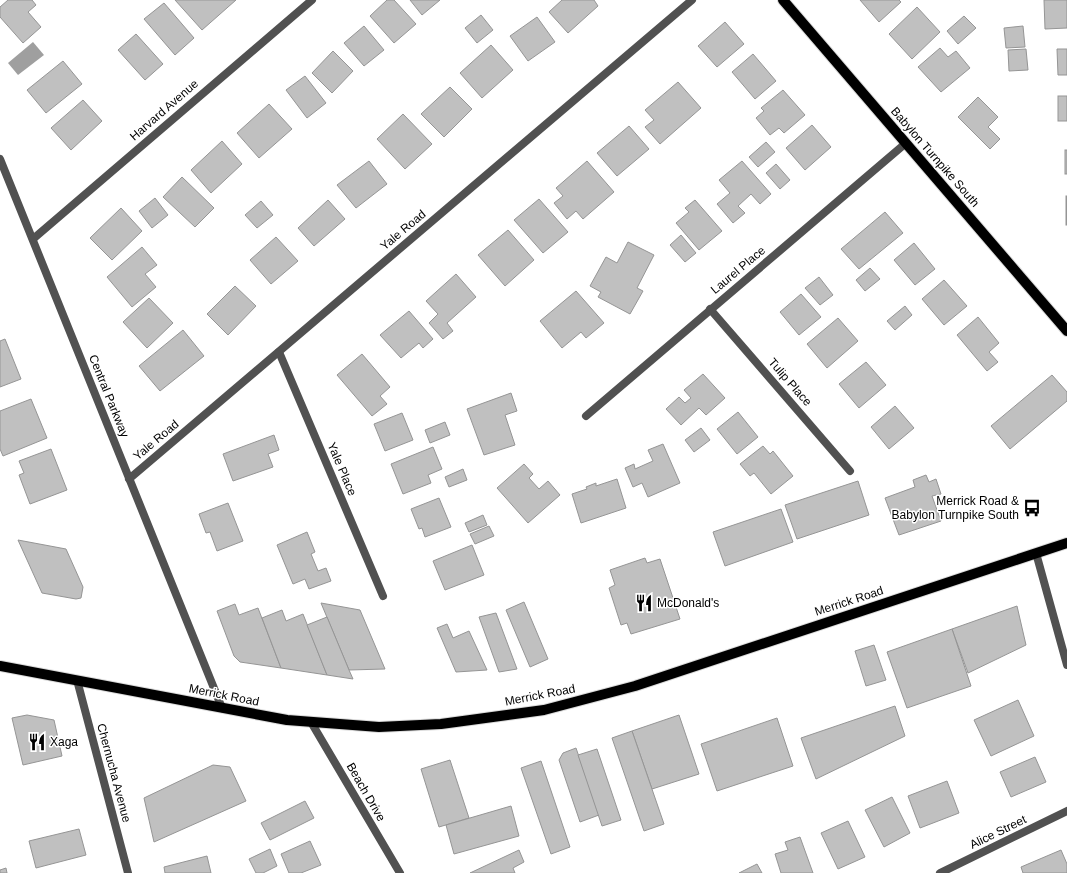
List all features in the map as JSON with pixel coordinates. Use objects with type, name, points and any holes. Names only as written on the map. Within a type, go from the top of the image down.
[{"type":"main road","name":"Babylon Turnpike South","points":[[783,0],[1067,331]]},
{"type":"main road","name":"Merrick Road","points":[[0,666],[222,708],[311,722],[379,728],[434,725],[544,710],[636,686],[1067,543]]},
{"type":"street","name":"Harvard Avenue","points":[[33,239],[312,0]]},
{"type":"street","name":"Yale Road","points":[[129,479],[692,0]]},
{"type":"street","name":"Laurel Place","points":[[586,416],[906,143]]},
{"type":"street","name":"Central Parkway","points":[[0,159],[222,708]]},
{"type":"street","name":"Tulip Place","points":[[710,309],[850,471]]},
{"type":"street","name":"Yale Place","points":[[279,352],[383,596]]},
{"type":"street","points":[[1036,553],[1067,665]]},
{"type":"street","name":"Chernucha Avenue","points":[[77,680],[128,873]]},
{"type":"street","name":"Beach Drive","points":[[311,722],[400,873]]},
{"type":"street","name":"Alice Street","points":[[940,873],[1067,811]]},
{"type":"shaded area","points":[[33,42],[44,55],[18,75],[8,63]]},
{"type":"building","points":[[8,0],[32,0],[36,5],[28,12],[41,27],[23,43],[0,17],[0,7]]},
{"type":"building","points":[[175,0],[236,0],[202,30]]},
{"type":"building","points":[[387,0],[394,0],[416,24],[394,43],[370,16]]},
{"type":"building","points":[[410,0],[440,0],[422,15]]},
{"type":"building","points":[[562,0],[594,0],[598,6],[568,33],[549,12]]},
{"type":"building","points":[[860,0],[899,0],[901,2],[879,22]]},
{"type":"building","points":[[1044,0],[1067,0],[1067,28],[1045,29]]},
{"type":"building","points":[[164,3],[194,38],[175,55],[144,19]]},
{"type":"building","points":[[917,7],[940,32],[912,59],[889,34]]},
{"type":"building","points":[[481,15],[493,30],[477,43],[465,28]]},
{"type":"building","points":[[964,16],[976,28],[958,44],[947,31]]},
{"type":"building","points":[[537,17],[555,42],[528,61],[510,36]]},
{"type":"building","points":[[725,22],[744,44],[717,67],[698,46]]},
{"type":"building","points":[[364,26],[384,50],[364,66],[344,43]]},
{"type":"building","points":[[1023,26],[1025,47],[1006,48],[1004,28]]},
{"type":"building","points":[[136,34],[163,64],[145,80],[118,50]]},
{"type":"building","points":[[491,45],[513,70],[482,98],[460,73]]},
{"type":"building","points":[[940,48],[948,57],[956,51],[970,68],[941,92],[918,67]]},
{"type":"building","points":[[1026,49],[1028,70],[1009,71],[1008,50]]},
{"type":"building","points":[[1057,49],[1067,49],[1067,75],[1058,75]]},
{"type":"building","points":[[333,51],[353,71],[332,93],[312,73]]},
{"type":"building","points":[[753,54],[776,81],[755,99],[732,72]]},
{"type":"building","points":[[63,61],[82,84],[46,113],[27,90]]},
{"type":"building","points":[[305,76],[326,103],[307,118],[286,90]]},
{"type":"building","points":[[678,82],[701,108],[660,144],[645,127],[654,120],[645,110]]},
{"type":"building","points":[[450,87],[472,109],[444,137],[421,114]]},
{"type":"building","points":[[783,90],[805,115],[784,133],[779,128],[770,135],[756,118],[764,111],[761,108]]},
{"type":"building","points":[[1058,96],[1067,96],[1067,121],[1058,121]]},
{"type":"building","points":[[978,97],[998,117],[988,127],[1000,139],[990,149],[958,117]]},
{"type":"building","points":[[83,100],[102,121],[71,150],[51,128]]},
{"type":"building","points":[[269,104],[292,129],[259,158],[237,133]]},
{"type":"building","points":[[403,114],[432,144],[405,169],[377,139]]},
{"type":"building","points":[[812,125],[831,147],[805,170],[786,148]]},
{"type":"building","points":[[629,126],[649,149],[617,176],[597,153]]},
{"type":"building","points":[[222,141],[242,164],[211,193],[191,170]]},
{"type":"building","points":[[766,142],[775,152],[758,167],[749,157]]},
{"type":"building","points":[[1065,150],[1067,150],[1067,174],[1065,174]]},
{"type":"building","points":[[369,161],[387,184],[356,208],[337,185]]},
{"type":"building","points":[[587,161],[614,192],[583,219],[576,211],[567,219],[554,203],[563,196],[556,188]]},
{"type":"building","points":[[742,161],[771,194],[760,204],[751,194],[738,206],[745,213],[733,223],[717,204],[730,193],[719,180]]},
{"type":"building","points":[[776,164],[790,180],[780,189],[766,173]]},
{"type":"building","points":[[182,177],[214,208],[195,227],[163,197]]},
{"type":"building","points":[[1067,196],[1067,225],[1066,225]]},
{"type":"building","points":[[155,198],[168,215],[152,228],[139,211]]},
{"type":"building","points":[[539,199],[568,232],[543,253],[514,220]]},
{"type":"building","points":[[328,200],[345,219],[314,246],[298,228]]},
{"type":"building","points":[[695,200],[722,231],[699,250],[676,223],[689,212],[685,208]]},
{"type":"building","points":[[261,201],[273,215],[257,228],[245,215]]},
{"type":"building","points":[[121,208],[142,231],[112,260],[90,238]]},
{"type":"building","points":[[885,212],[903,233],[859,269],[841,249]]},
{"type":"building","points":[[508,230],[534,260],[505,286],[478,255]]},
{"type":"building","points":[[681,235],[696,253],[685,262],[670,245]]},
{"type":"building","points":[[276,237],[298,261],[271,284],[250,260]]},
{"type":"building","points":[[628,242],[654,255],[637,288],[643,291],[630,314],[598,297],[601,292],[590,286],[606,257],[617,263]]},
{"type":"building","points":[[914,243],[935,269],[915,285],[894,260]]},
{"type":"building","points":[[142,247],[157,265],[145,274],[156,287],[132,307],[107,277]]},
{"type":"building","points":[[870,268],[880,279],[865,291],[856,280]]},
{"type":"building","points":[[456,274],[476,297],[447,323],[453,331],[443,339],[429,323],[438,314],[426,301]]},
{"type":"building","points":[[819,277],[833,295],[820,305],[805,288]]},
{"type":"building","points":[[944,280],[967,306],[944,325],[922,299]]},
{"type":"building","points":[[235,286],[256,306],[228,335],[207,314]]},
{"type":"building","points":[[576,291],[604,323],[586,338],[581,332],[562,348],[540,321]]},
{"type":"building","points":[[801,294],[821,317],[799,335],[780,312]]},
{"type":"building","points":[[149,298],[173,323],[147,348],[123,322]]},
{"type":"building","points":[[905,306],[912,315],[895,330],[887,321]]},
{"type":"building","points":[[409,311],[433,339],[423,348],[419,343],[401,358],[380,335]]},
{"type":"building","points":[[978,317],[999,343],[989,352],[998,362],[987,371],[957,335]]},
{"type":"building","points":[[838,318],[858,341],[827,368],[807,344]]},
{"type":"building","points":[[183,330],[204,356],[160,391],[139,366]]},
{"type":"building","points":[[5,339],[21,379],[0,387],[0,341]]},
{"type":"building","points":[[362,354],[390,387],[380,396],[387,404],[372,416],[337,375]]},
{"type":"building","points":[[866,362],[886,385],[859,408],[839,384]]},
{"type":"building","points":[[703,374],[725,398],[706,415],[699,408],[681,425],[666,409],[679,397],[685,403],[691,398],[684,390]]},
{"type":"building","points":[[1052,375],[1067,392],[1067,401],[1010,449],[991,426]]},
{"type":"building","points":[[511,393],[517,411],[505,415],[515,445],[484,455],[467,409]]},
{"type":"building","points":[[31,399],[47,438],[3,456],[0,449],[0,411]]},
{"type":"building","points":[[895,406],[914,428],[889,449],[871,427]]},
{"type":"building","points":[[738,412],[758,437],[737,454],[717,429]]},
{"type":"building","points":[[402,413],[413,440],[385,451],[374,424]]},
{"type":"building","points":[[445,422],[450,435],[430,443],[425,430]]},
{"type":"building","points":[[701,428],[710,440],[694,452],[685,440]]},
{"type":"building","points":[[274,435],[279,450],[268,454],[273,467],[233,481],[223,454]]},
{"type":"building","points":[[663,444],[680,483],[648,497],[642,483],[633,487],[625,468],[634,464],[635,469],[653,461],[648,450]]},
{"type":"building","points":[[763,446],[770,454],[773,451],[793,476],[771,494],[754,473],[750,476],[740,464]]},
{"type":"building","points":[[433,447],[442,469],[428,475],[431,483],[403,494],[391,464]]},
{"type":"building","points":[[51,449],[67,490],[30,504],[19,475],[24,473],[19,461]]},
{"type":"building","points":[[524,464],[533,474],[529,478],[539,489],[548,481],[560,495],[528,523],[497,488]]},
{"type":"building","points":[[463,469],[467,480],[449,487],[445,477]]},
{"type":"building","points":[[926,475],[929,482],[936,479],[941,494],[932,496],[941,521],[899,535],[885,498],[915,487],[913,480]]},
{"type":"building","points":[[617,479],[626,508],[581,523],[572,494],[587,489],[586,487],[596,483],[596,486]]},
{"type":"building","points":[[858,481],[869,515],[797,539],[785,505]]},
{"type":"building","points":[[439,498],[451,527],[425,537],[422,528],[419,529],[411,509]]},
{"type":"building","points":[[228,503],[243,541],[217,551],[210,532],[206,533],[199,514]]},
{"type":"building","points":[[781,509],[793,542],[725,566],[713,532]]},
{"type":"building","points":[[483,515],[487,525],[469,532],[465,523]]},
{"type":"building","points":[[489,526],[494,536],[475,544],[470,534]]},
{"type":"building","points":[[307,532],[315,552],[311,554],[318,571],[326,568],[331,581],[309,589],[305,579],[293,584],[277,545]]},
{"type":"building","points":[[18,540],[66,549],[83,587],[81,598],[76,599],[42,593]]},
{"type":"building","points":[[472,545],[484,575],[445,590],[433,561]]},
{"type":"building","name":"McDonald's","points":[[645,558],[647,563],[660,559],[680,619],[631,634],[627,623],[621,625],[609,588],[615,585],[610,570]]},
{"type":"building","points":[[524,602],[548,659],[530,667],[506,610]]},
{"type":"building","points":[[321,603],[360,610],[385,669],[349,670]]},
{"type":"building","points":[[235,604],[239,615],[258,608],[281,668],[240,662],[234,656],[217,611]]},
{"type":"building","points":[[1017,606],[1026,645],[968,673],[952,629]]},
{"type":"building","points":[[282,610],[286,621],[303,614],[327,675],[281,668],[262,618]]},
{"type":"building","points":[[496,613],[517,669],[499,672],[479,617]]},
{"type":"building","points":[[327,617],[353,679],[327,675],[307,625]]},
{"type":"building","points":[[447,624],[453,638],[469,631],[487,670],[456,672],[437,628]]},
{"type":"building","points":[[952,629],[971,686],[907,708],[887,652]]},
{"type":"building","points":[[874,645],[886,680],[866,686],[855,651]]},
{"type":"building","points":[[1018,700],[1034,736],[991,756],[974,720]]},
{"type":"building","points":[[895,706],[905,736],[816,779],[801,738]]},
{"type":"building","points":[[27,715],[54,720],[62,756],[23,765],[12,718]]},
{"type":"building","points":[[679,715],[699,774],[652,789],[632,731]]},
{"type":"building","points":[[777,718],[793,766],[717,791],[701,744]]},
{"type":"building","points":[[632,731],[664,824],[644,831],[612,738]]},
{"type":"building","points":[[576,748],[599,815],[580,822],[559,760],[563,753]]},
{"type":"building","points":[[597,749],[621,820],[602,826],[578,755]]},
{"type":"building","points":[[1035,757],[1046,782],[1011,797],[1000,772]]},
{"type":"building","points":[[450,760],[469,818],[439,827],[421,769]]},
{"type":"building","points":[[541,761],[570,847],[551,854],[521,768]]},
{"type":"building","points":[[213,765],[230,767],[246,801],[154,842],[144,798]]},
{"type":"building","points":[[947,781],[959,813],[920,828],[908,796]]},
{"type":"building","points":[[892,797],[910,833],[884,847],[865,810]]},
{"type":"building","points":[[305,801],[314,818],[270,840],[261,823]]},
{"type":"building","points":[[511,806],[519,836],[454,854],[446,825]]},
{"type":"building","points":[[848,821],[865,857],[838,869],[821,833]]},
{"type":"building","points":[[79,829],[86,855],[36,868],[29,841]]},
{"type":"building","points":[[800,837],[813,873],[781,873],[775,854],[788,850],[785,842]]},
{"type":"building","points":[[310,841],[321,865],[301,873],[289,873],[281,854]]},
{"type":"building","points":[[270,849],[277,866],[263,873],[256,873],[249,859]]},
{"type":"building","points":[[519,850],[524,862],[513,868],[515,873],[470,873]]},
{"type":"building","points":[[1061,850],[1067,864],[1067,873],[1023,873],[1021,867]]},
{"type":"building","points":[[207,856],[211,873],[165,873],[164,867]]},
{"type":"building","points":[[757,864],[762,873],[739,873]]},
{"type":"building","points":[[6,868],[7,873],[0,873],[0,870]]},
{"type":"place","name":"Merrick Road & Babylon Turnpike South","points":[[1032,508]]},
{"type":"place","name":"McDonald's","points":[[644,603]]},
{"type":"place","name":"Xaga","points":[[37,742]]}]
